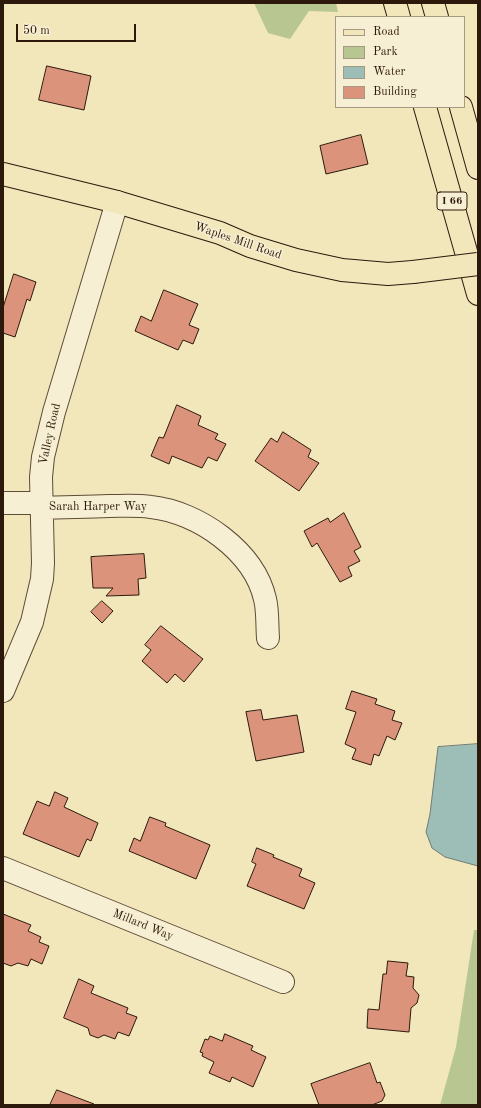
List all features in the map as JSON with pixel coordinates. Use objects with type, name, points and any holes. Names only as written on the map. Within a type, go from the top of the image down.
[{"type":"main road","points":[[395,3],[399,16]]},
{"type":"main road","points":[[433,3],[437,16]]},
{"type":"main road","name":"I 66","points":[[425,108],[478,294]]},
{"type":"main road","points":[[461,108],[478,168]]},
{"type":"main road","name":"Waples Mill Road","points":[[3,174],[117,202],[220,233],[250,246],[296,260],[342,270],[388,274],[478,264]]},
{"type":"street","name":"Valley Road","points":[[3,691],[32,622],[38,599],[43,563],[41,477],[43,457],[54,412],[117,202]]},
{"type":"street","name":"Sarah Harper Way","points":[[3,503],[42,506],[152,507],[171,511],[190,518],[212,530],[235,548],[250,567],[260,583],[266,600],[268,638]]},
{"type":"street","name":"Millard Way","points":[[3,868],[284,982]]},
{"type":"green space","points":[[254,3],[336,3],[338,12],[309,11],[290,39],[268,33]]},
{"type":"green space","points":[[474,930],[478,930],[478,1105],[440,1105],[456,1047]]},
{"type":"water","points":[[478,744],[478,866],[445,857],[432,848],[426,832],[430,814],[438,747]]},
{"type":"building","points":[[47,66],[91,76],[84,110],[39,100]]},
{"type":"building","points":[[361,135],[368,164],[326,174],[320,146]]},
{"type":"building","points":[[14,274],[36,282],[30,301],[27,299],[15,337],[3,333],[3,308]]},
{"type":"building","points":[[164,290],[198,304],[189,325],[199,329],[193,344],[183,340],[178,350],[135,331],[141,316],[151,321]]},
{"type":"building","points":[[177,405],[201,416],[198,425],[218,434],[215,439],[226,444],[217,461],[208,457],[202,468],[172,456],[169,464],[151,456],[159,437],[163,438]]},
{"type":"building","points":[[283,432],[311,450],[308,457],[319,463],[299,491],[255,461],[271,438],[277,442]]},
{"type":"building","points":[[344,513],[361,547],[354,551],[360,561],[348,567],[352,576],[340,582],[317,543],[312,547],[304,531],[328,518],[330,522]]},
{"type":"building","points":[[144,554],[146,578],[138,579],[139,595],[106,596],[113,588],[93,588],[91,557]]},
{"type":"building","points":[[102,601],[113,611],[102,623],[91,612]]},
{"type":"building","points":[[161,626],[203,659],[184,682],[175,674],[167,683],[142,661],[151,650],[145,645]]},
{"type":"building","points":[[352,691],[377,699],[375,704],[395,711],[392,720],[402,723],[395,740],[387,736],[379,756],[374,754],[371,765],[352,759],[356,749],[345,744],[356,712],[346,709]]},
{"type":"building","points":[[261,710],[263,720],[297,715],[304,752],[256,761],[246,712]]},
{"type":"building","points":[[55,792],[68,798],[64,807],[98,823],[91,841],[87,839],[79,857],[23,834],[37,801],[49,806]]},
{"type":"building","points":[[150,817],[166,823],[165,826],[210,845],[196,879],[129,851],[134,838],[140,841]]},
{"type":"building","points":[[257,848],[274,855],[273,857],[302,869],[299,876],[315,883],[304,909],[247,886],[256,864],[252,862]]},
{"type":"building","points":[[3,914],[31,925],[28,931],[41,937],[39,942],[49,946],[42,964],[31,959],[28,966],[18,963],[11,966],[3,963]]},
{"type":"building","points":[[388,961],[408,963],[406,976],[414,977],[413,988],[419,995],[417,1003],[411,1008],[409,1032],[367,1028],[368,1009],[379,1010],[383,974],[386,974]]},
{"type":"building","points":[[79,979],[94,986],[91,993],[128,1008],[126,1013],[137,1017],[129,1036],[118,1032],[115,1039],[104,1035],[98,1038],[90,1035],[88,1028],[64,1018]]},
{"type":"building","points":[[225,1034],[253,1046],[251,1050],[266,1057],[253,1087],[232,1077],[230,1082],[209,1073],[214,1062],[202,1056],[203,1053],[200,1052],[205,1039],[208,1040],[210,1036],[222,1041]]},
{"type":"building","points":[[370,1063],[377,1083],[380,1082],[385,1095],[382,1101],[372,1105],[319,1105],[311,1084]]},
{"type":"building","points":[[57,1090],[94,1104],[94,1105],[50,1105]]}]
